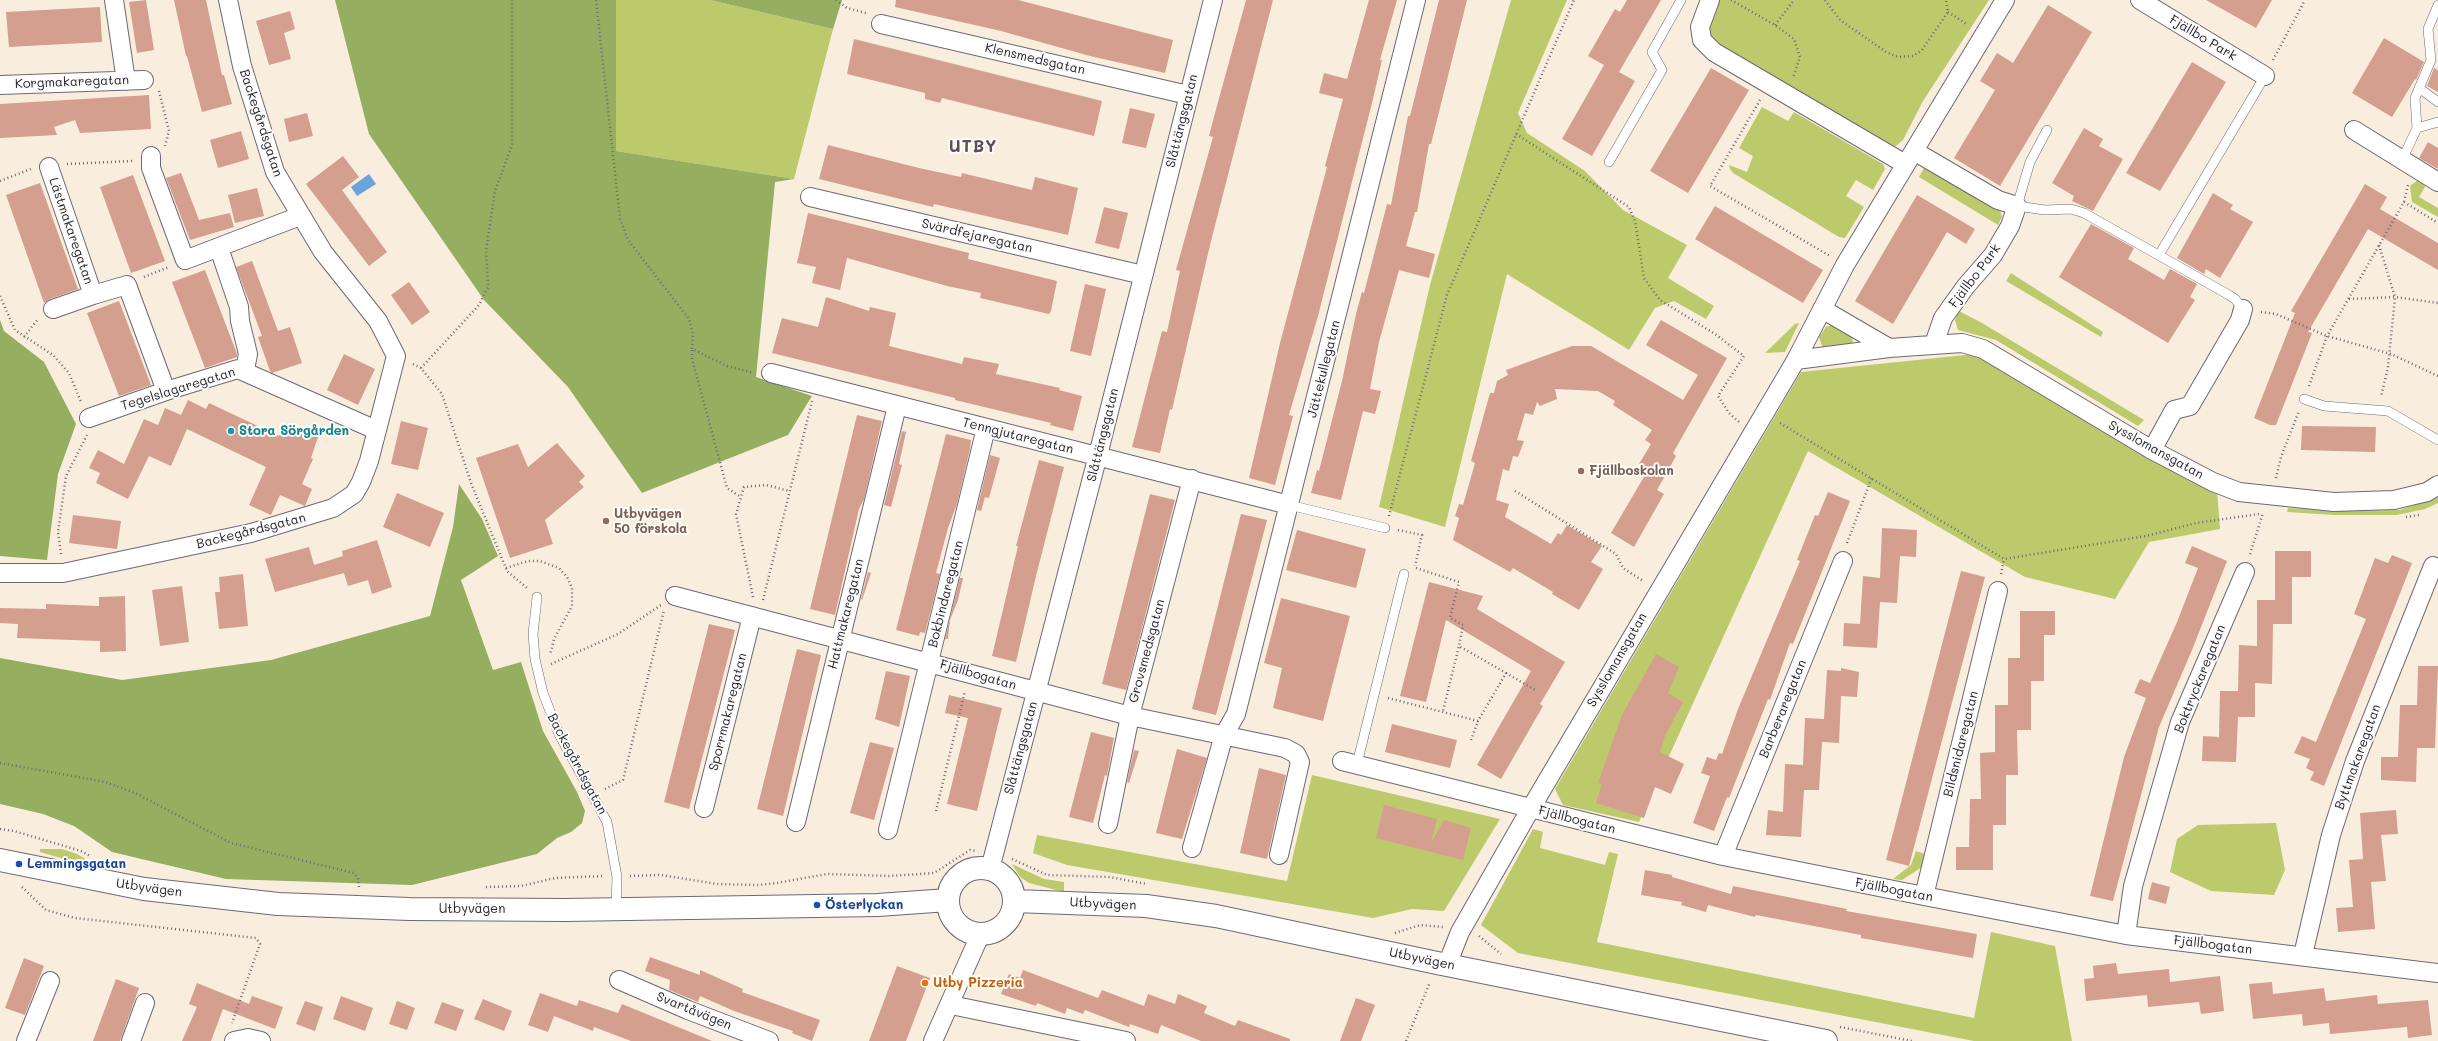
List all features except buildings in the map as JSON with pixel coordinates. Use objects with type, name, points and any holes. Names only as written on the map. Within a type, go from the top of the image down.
[{"type":"street","points":[[114,0],[135,80]]},
{"type":"street","name":"Backegårdsgatan","points":[[0,573],[63,572],[251,533],[333,508],[354,494],[361,482],[369,461],[396,356],[378,321],[323,252],[300,216],[275,172],[256,118],[242,66],[228,0]]},
{"type":"street","name":"Slåttängsgatan","points":[[990,869],[1098,455],[1213,0]]},
{"type":"street","name":"Jättekullegatan","points":[[1192,848],[1224,735],[1236,714],[1290,505],[1416,0]]},
{"type":"street","points":[[1710,0],[1700,27],[1702,40],[1714,52],[1784,93],[1909,157],[1998,200],[2017,206]]},
{"type":"street","points":[[1845,265],[2005,0]]},
{"type":"street","name":"Fjällbo Park","points":[[2140,0],[2265,76]]},
{"type":"street","name":"Klensmedsgatan","points":[[881,24],[1188,95]]},
{"type":"street","name":"Korgmakaregatan","points":[[0,85],[135,80]]},
{"type":"street","points":[[2354,130],[2438,182]]},
{"type":"street","points":[[151,156],[151,168],[185,260],[300,216]]},
{"type":"street","name":"Lästmakaregatan","points":[[49,167],[93,295]]},
{"type":"street","name":"Svärdfejaregatan","points":[[810,198],[1143,276]]},
{"type":"street","name":"Fjällbo Park","points":[[1934,344],[1943,318],[1966,286],[1993,255],[2010,226],[2017,206]]},
{"type":"street","points":[[219,248],[240,307],[240,321],[248,354],[245,370]]},
{"type":"street","name":"Sysslomansgatan","points":[[1442,964],[1531,808],[1659,590],[1765,414],[1796,360],[1845,265]]},
{"type":"street","points":[[127,285],[166,391]]},
{"type":"street","name":"Lästmakaregatan","points":[[53,309],[127,285]]},
{"type":"street","points":[[1822,309],[1889,348]]},
{"type":"street","points":[[2152,450],[2174,410],[2190,406],[2240,320],[2243,310]]},
{"type":"street","name":"Sysslomansgatan","points":[[1796,360],[1889,348],[1934,344],[1962,343],[1983,348],[2152,450],[2213,482],[2239,492],[2265,505],[2394,500],[2427,492],[2438,485]]},
{"type":"street","name":"Tegelslagaregatan","points":[[89,418],[229,371],[245,370],[376,430]]},
{"type":"street","name":"Tenngjutaregatan","points":[[771,373],[1290,505]]},
{"type":"street","name":"Hattmakaregatan","points":[[796,822],[897,406]]},
{"type":"street","name":"Bokbindaregatan","points":[[888,830],[986,428]]},
{"type":"street","name":"Grovsmedsgatan","points":[[1108,824],[1130,716],[1192,479]]},
{"type":"street","name":"Barberaregatan","points":[[1723,856],[1843,561]]},
{"type":"street","name":"Byttmakaregatan","points":[[2303,955],[2331,835],[2355,761],[2433,566]]},
{"type":"street","name":"Boktryckaregatan","points":[[2126,934],[2133,886],[2180,722],[2245,572]]},
{"type":"street","name":"Bildsnidaregatan","points":[[1924,896],[1998,591]]},
{"type":"street","name":"Fjällbogatan","points":[[671,599],[757,614],[840,639],[1130,716],[1286,748],[1296,754],[1300,762],[1279,855]]},
{"type":"street","name":"Sporrmakaregatan","points":[[704,808],[757,614]]},
{"type":"street","name":"Fjällbogatan","points":[[1350,762],[1723,856],[1924,896],[2126,934],[2438,973]]},
{"type":"street","name":"Utbyvägen","points":[[0,860],[144,889],[278,904],[409,909],[616,908],[878,905],[948,900]]},
{"type":"street","points":[[975,868],[990,869],[1006,878],[1012,889],[1015,901],[1012,916],[1007,923],[995,932],[980,935],[972,934],[959,927],[950,914],[948,900],[952,885],[962,874],[975,868]]},
{"type":"street","name":"Utbyvägen","points":[[1015,901],[1146,906],[1216,916],[1442,964],[1826,1041]]},
{"type":"street","points":[[933,1041],[951,1005],[980,935]]},
{"type":"street","name":"Svartåvägen","points":[[619,980],[688,1010],[769,1041]]},
{"type":"street","points":[[26,1041],[50,981]]},
{"type":"street","points":[[130,1041],[145,1003]]},
{"type":"street","points":[[951,1005],[1122,1041]]},
{"type":"street","points":[[234,1041],[248,1038],[261,1041]]},
{"type":"lane","points":[[1609,162],[1662,70],[1652,52],[1681,0]]},
{"type":"lane","points":[[2407,163],[2417,128],[2415,98],[2431,60],[2428,29],[2438,5]]},
{"type":"lane","points":[[2159,255],[2265,76]]},
{"type":"lane","points":[[2419,88],[2438,102]]},
{"type":"lane","points":[[2417,128],[2438,122]]},
{"type":"lane","points":[[2047,130],[2030,162],[2017,206],[2046,210],[2071,209],[2084,212],[2235,299],[2243,310]]},
{"type":"lane","points":[[2304,399],[2324,406],[2378,410],[2393,413],[2438,440]]},
{"type":"lane","points":[[1290,505],[1385,528]]},
{"type":"lane","name":"Fjällbogatan","points":[[1350,762],[1374,694],[1404,574]]},
{"type":"lane","name":"Backegårdsgatan","points":[[537,597],[533,634],[535,659],[543,693],[559,734],[607,822],[616,877],[616,908]]},
{"type":"path","points":[[421,368],[479,305],[488,288],[486,250],[495,191],[512,145],[512,0]]},
{"type":"path","points":[[596,0],[620,219],[628,240],[689,319],[694,334],[692,359],[727,488],[741,497]]},
{"type":"path","points":[[836,0],[847,8],[874,16],[881,24]]},
{"type":"path","points":[[1404,574],[1415,567],[1422,535],[1385,528],[1393,509],[1447,295],[1574,0]]},
{"type":"path","points":[[1731,0],[1775,25],[1794,39],[1800,57],[1796,73],[1784,93]]},
{"type":"path","points":[[1775,25],[1794,0]]},
{"type":"path","points":[[1825,0],[1840,20],[1886,52],[1898,57],[1913,56],[1922,50],[1948,12],[1946,0]]},
{"type":"path","points":[[2265,76],[2305,0]]},
{"type":"path","points":[[1948,12],[1984,36]]},
{"type":"path","points":[[0,181],[31,169],[82,162],[134,161],[151,156],[165,147],[169,131],[158,86],[154,83],[135,80]]},
{"type":"path","points":[[1769,84],[1710,186],[1845,265]]},
{"type":"path","points":[[1516,134],[1629,207],[1635,221],[1644,278],[1660,300],[1715,334],[1744,356],[1718,396],[1729,413],[1752,434]]},
{"type":"path","points":[[2245,572],[2265,505],[2269,486],[2275,483],[2288,434],[2304,399],[2327,336],[2404,202],[2407,163]]},
{"type":"path","points":[[2404,202],[2438,223]]},
{"type":"path","points":[[2378,410],[2389,354],[2395,297],[2379,245]]},
{"type":"path","points":[[127,285],[185,260]]},
{"type":"path","points":[[0,296],[15,330],[53,355],[69,373],[89,418],[86,437],[66,476],[58,532],[63,572]]},
{"type":"path","points":[[2348,299],[2395,297],[2438,303]]},
{"type":"path","points":[[2243,310],[2276,314],[2327,336],[2408,361],[2438,376]]},
{"type":"path","points":[[692,349],[727,366],[750,373],[771,373]]},
{"type":"path","points":[[396,356],[421,368],[442,394],[471,483],[506,568],[537,597]]},
{"type":"path","points":[[757,614],[816,384]]},
{"type":"path","points":[[1765,414],[1872,477],[2004,559],[2146,536],[2265,505]]},
{"type":"path","points":[[1843,561],[1849,534],[1872,477]]},
{"type":"path","points":[[757,614],[736,514],[744,487],[766,485],[789,491]]},
{"type":"path","points":[[1514,491],[1616,554],[1623,568],[1659,590]]},
{"type":"path","points":[[506,568],[528,561],[540,561],[559,568],[567,577],[572,588],[572,606],[554,639],[550,664],[551,668]]},
{"type":"path","points":[[1415,567],[1459,582],[1450,618],[1453,621],[1463,625],[1443,710]]},
{"type":"path","points":[[550,664],[618,634],[671,599]]},
{"type":"path","points":[[601,783],[605,790],[622,780],[671,599]]},
{"type":"path","points":[[1459,646],[1537,691]]},
{"type":"path","points":[[936,811],[961,704],[971,673]]},
{"type":"path","points":[[1471,740],[1478,721],[1506,673]]},
{"type":"path","points":[[1374,694],[1443,710],[1478,721]]},
{"type":"path","points":[[0,763],[105,782],[135,793],[231,843],[322,867],[354,873],[358,878],[359,887]]},
{"type":"path","points":[[0,829],[14,831],[81,851],[93,858]]},
{"type":"path","points":[[483,887],[521,886],[555,878],[662,875],[717,884],[758,885]]},
{"type":"path","points":[[20,886],[26,889],[46,910],[76,918],[256,938],[260,944],[231,1027],[234,1041]]},
{"type":"path","points":[[351,887],[366,888]]},
{"type":"path","points":[[1406,1041],[1442,964]]},
{"type":"green space","points":[[335,0],[616,0],[616,151],[794,179],[775,182],[756,377],[812,396],[788,435],[642,493],[568,387],[484,300],[369,134]]},
{"type":"green space","points":[[616,0],[710,0],[833,29],[794,179],[616,151]]},
{"type":"green space","points":[[710,0],[842,0],[833,29]]},
{"type":"green space","points":[[1511,0],[1567,0],[1518,113],[1527,133],[1585,171],[1623,210],[1687,245],[1668,278],[1714,306],[1706,319],[1674,301],[1655,308],[1629,350],[1507,274],[1445,527],[1379,507],[1430,285]]},
{"type":"green space","points":[[1715,0],[1989,0],[1923,101],[1903,140],[1896,146],[1889,146],[1734,59],[1706,32]]},
{"type":"green space","points":[[1762,107],[1788,121],[1794,112],[1883,164],[1885,169],[1873,190],[1856,180],[1846,196],[1864,207],[1845,238],[1839,237],[1733,173],[1730,169],[1729,165],[1747,172],[1753,156],[1739,148]]},
{"type":"green space","points":[[1926,164],[2000,210],[2002,217],[1998,225],[1919,177]]},
{"type":"green space","points":[[2418,180],[2426,185],[2419,197],[2438,208],[2438,217],[2412,202],[2410,186]]},
{"type":"green space","points":[[2011,273],[2103,332],[2101,337],[2006,281]]},
{"type":"green space","points":[[1959,311],[1982,323],[2144,420],[2138,426],[1996,340],[1958,330],[1955,320]]},
{"type":"green space","points":[[0,320],[4,331],[44,362],[76,424],[58,474],[47,560],[0,556]]},
{"type":"green space","points":[[1799,323],[1785,352],[1765,353],[1795,324]]},
{"type":"green space","points":[[1832,325],[1852,337],[1853,344],[1824,348],[1819,337],[1826,327]]},
{"type":"green space","points":[[1975,354],[2174,472],[2217,491],[2220,529],[2149,542],[2115,599],[2025,577],[1808,451],[1639,822],[1563,805],[1555,789],[1801,372]]},
{"type":"green space","points":[[459,484],[482,519],[498,556],[461,580],[493,670],[521,662],[543,731],[577,792],[585,811],[582,823],[571,832],[557,838],[537,854],[412,885],[226,879],[112,852],[74,826],[43,814],[0,804],[0,658],[122,680],[271,660],[430,616],[453,527]]},
{"type":"green space","points":[[2438,494],[2438,503],[2425,509],[2397,515],[2334,515],[2287,512],[2288,508],[2342,511],[2400,510],[2426,501]]},
{"type":"green space","points":[[1312,775],[1500,819],[1444,911],[1412,909],[1373,918],[1067,865],[1033,853],[1037,835],[1287,881]]},
{"type":"green space","points":[[2276,823],[2285,870],[2274,895],[2211,891],[2170,872],[2177,839],[2198,825]]},
{"type":"green space","points":[[1533,829],[1543,832],[1540,848],[1605,865],[1609,852],[1618,854],[1597,942],[1974,1018],[1991,932],[2055,946],[2072,1041],[1974,1041],[1518,953],[1481,925]]},
{"type":"green space","points":[[40,849],[62,849],[77,854],[97,866],[88,866],[40,852]]},
{"type":"green space","points":[[1916,851],[1925,854],[1922,867],[1902,880],[1893,879],[1911,865]]},
{"type":"green space","points":[[1012,864],[1044,879],[1064,882],[1064,892],[1029,883],[1020,877]]},
{"type":"water","points":[[369,174],[376,184],[357,196],[351,187]]},
{"type":"place","name":"Stora Sörgården","points":[[231,431]]},
{"type":"place","name":"Fjällboskolan","points":[[1581,471]]},
{"type":"place","name":"Utbyvägen 50 förskola","points":[[606,521]]},
{"type":"place","name":"Lemmingsgatan","points":[[19,864]]},
{"type":"place","name":"Österlyckan","points":[[817,905]]},
{"type":"place","name":"Utby Pizzeria","points":[[925,983]]},
{"type":"district","name":"UTBY","points":[[973,147]]}]
